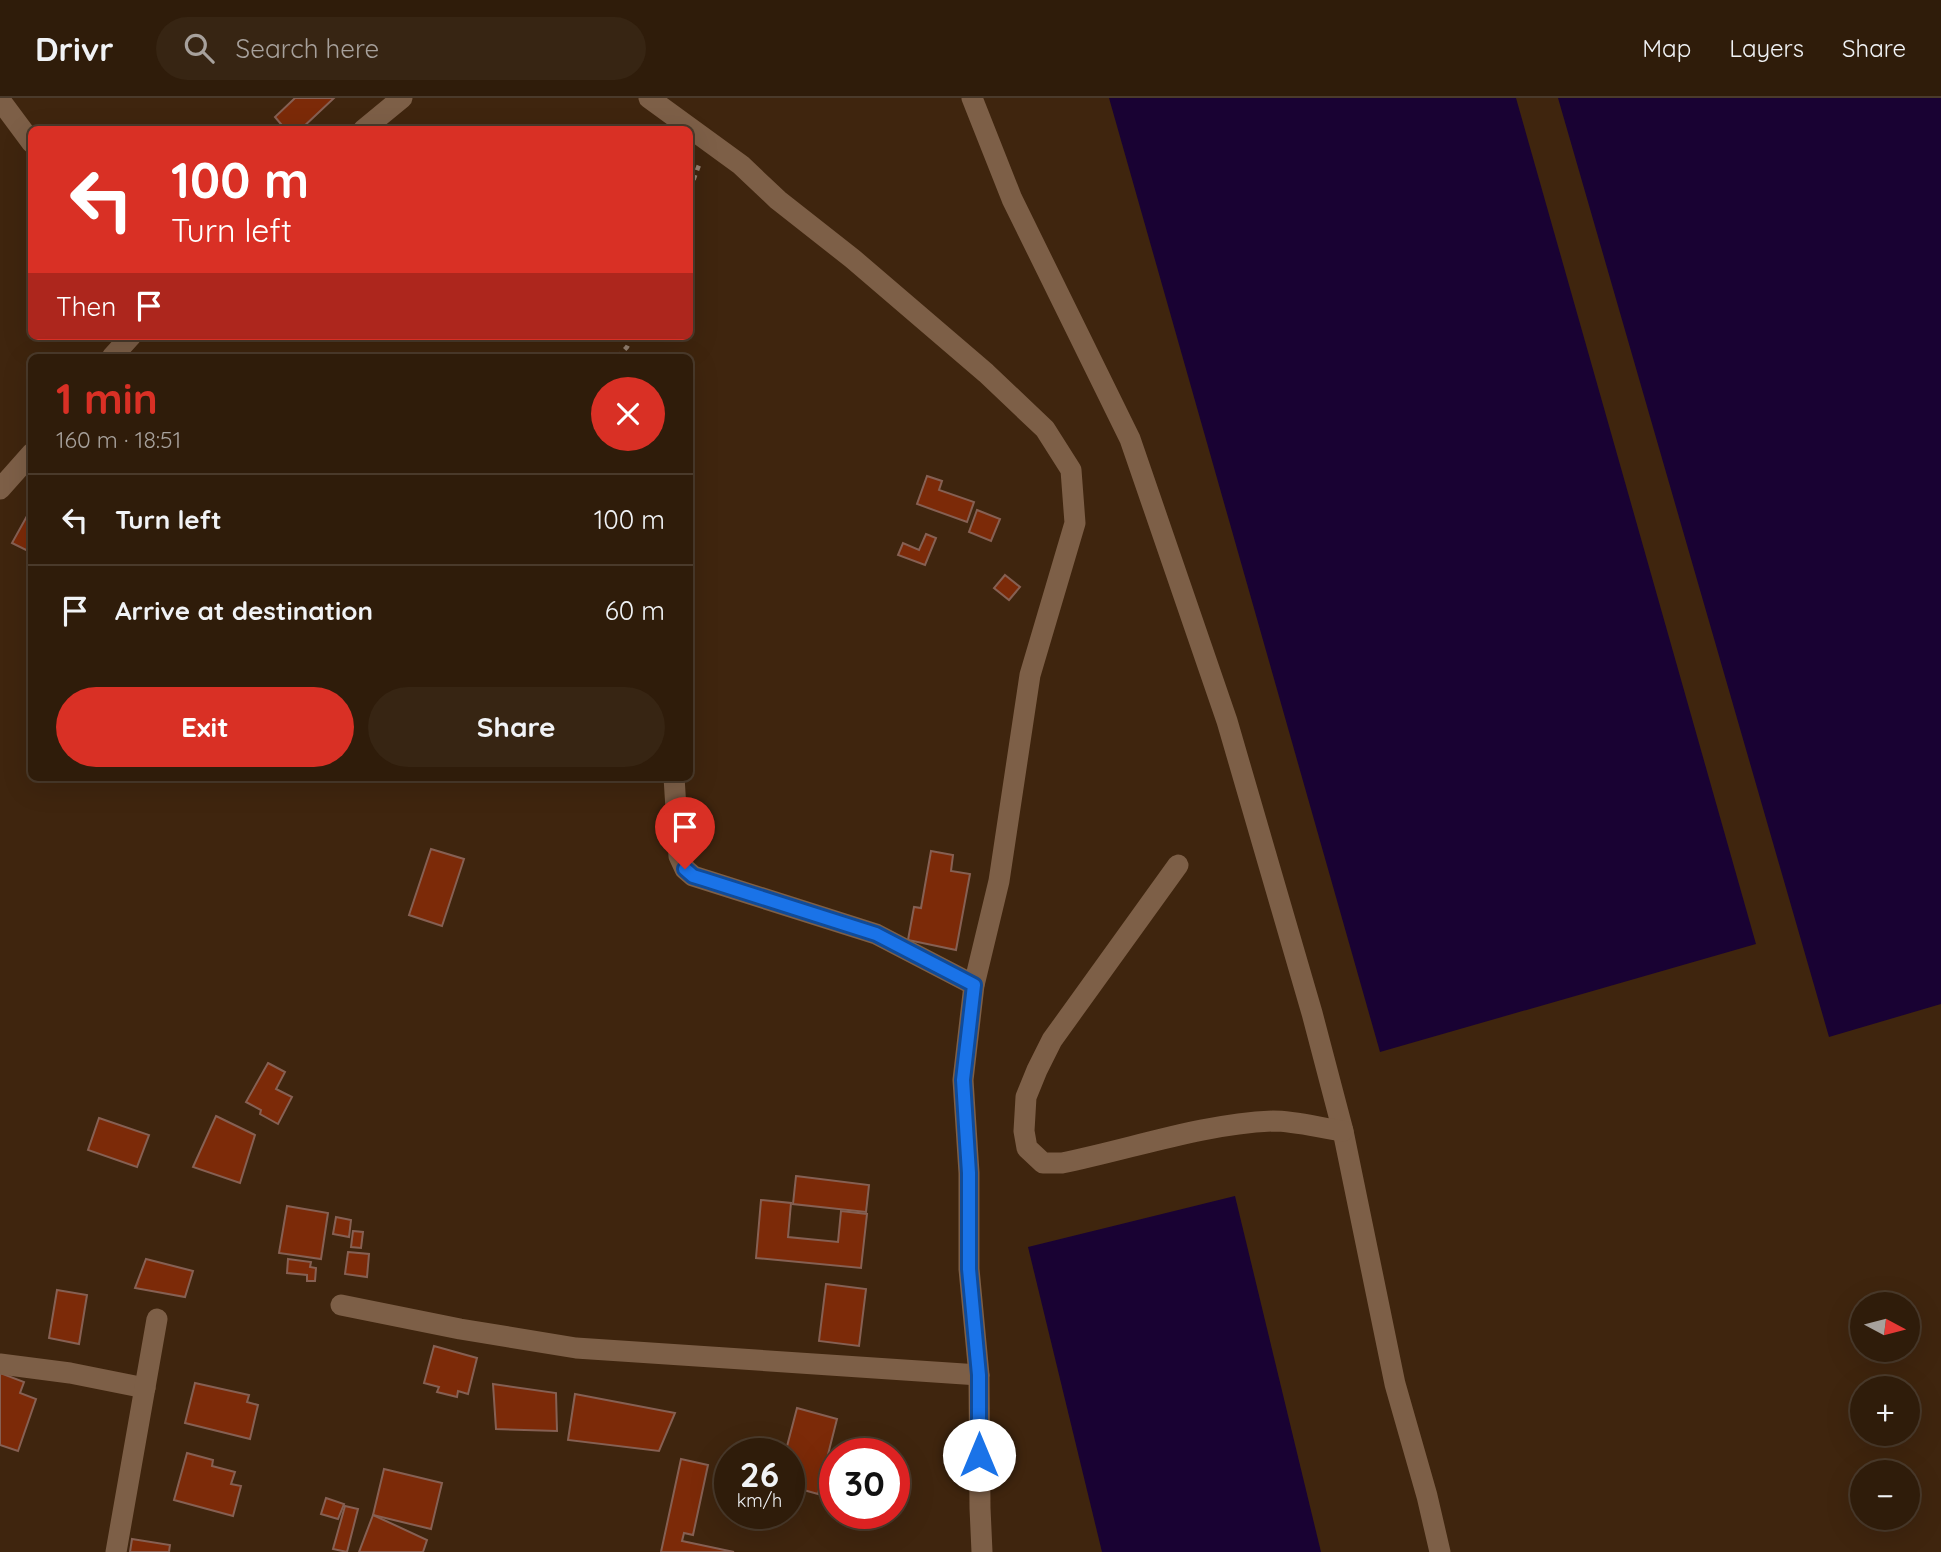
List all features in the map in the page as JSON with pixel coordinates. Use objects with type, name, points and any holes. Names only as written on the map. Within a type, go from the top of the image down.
[{"type":"street","points":[[368,126],[401,98]]},
{"type":"street","points":[[649,98],[687,126]]},
{"type":"street","points":[[972,98],[1012,199],[1130,439],[1227,721],[1312,1013],[1342,1131],[1395,1384],[1440,1552]]},
{"type":"street","points":[[0,100],[28,138]]},
{"type":"street","points":[[693,130],[741,165],[778,200],[853,259],[986,373],[1045,429],[1071,470],[1075,523],[1030,675],[999,881],[974,985],[963,1080],[969,1173],[969,1269],[979,1375],[982,1552]]},
{"type":"street","points":[[115,354],[127,340]]},
{"type":"street","points":[[0,489],[28,458]]},
{"type":"street","points":[[674,781],[679,856],[685,869],[693,876],[876,934],[974,985]]},
{"type":"street","points":[[1178,865],[1052,1041],[1026,1097],[1024,1131],[1027,1148],[1043,1163],[1062,1163],[1171,1136],[1231,1125],[1276,1121],[1342,1131]]},
{"type":"street","points":[[341,1305],[460,1329],[576,1348],[979,1375]]},
{"type":"street","points":[[116,1552],[157,1320]]},
{"type":"street","points":[[0,1364],[70,1373],[145,1388]]},
{"type":"shaded area","points":[[1109,98],[1516,98],[1756,944],[1380,1052]]},
{"type":"shaded area","points":[[1558,98],[1941,98],[1941,1004],[1829,1037]]},
{"type":"shaded area","points":[[1235,1196],[1321,1552],[1102,1552],[1028,1247]]},
{"type":"building","points":[[295,98],[334,98],[304,126],[283,126],[275,117]]},
{"type":"building","points":[[927,476],[942,481],[939,490],[974,502],[967,522],[917,504]]},
{"type":"building","points":[[977,510],[1000,519],[991,541],[969,532]]},
{"type":"building","points":[[28,514],[28,551],[12,543]]},
{"type":"building","points":[[926,534],[936,538],[925,565],[898,555],[903,543],[919,550]]},
{"type":"building","points":[[1005,575],[1020,587],[1009,600],[994,588]]},
{"type":"building","points":[[431,849],[464,859],[442,926],[409,915]]},
{"type":"building","points":[[931,851],[953,855],[951,871],[970,874],[956,950],[908,940],[914,907],[921,908]]},
{"type":"building","points":[[268,1063],[285,1072],[276,1089],[292,1097],[278,1124],[246,1102]]},
{"type":"building","points":[[216,1116],[255,1135],[240,1183],[193,1167]]},
{"type":"building","points":[[99,1118],[149,1135],[137,1167],[88,1150]]},
{"type":"building","points":[[796,1176],[869,1185],[866,1212],[793,1204]]},
{"type":"building","points":[[761,1200],[791,1203],[788,1237],[838,1242],[841,1211],[867,1214],[861,1268],[756,1258]]},
{"type":"building","points":[[287,1206],[328,1213],[321,1259],[279,1253]]},
{"type":"building","points":[[336,1217],[351,1220],[349,1237],[333,1234]]},
{"type":"building","points":[[353,1231],[363,1232],[361,1248],[351,1247]]},
{"type":"building","points":[[348,1252],[369,1254],[367,1277],[345,1274]]},
{"type":"building","points":[[146,1259],[193,1271],[185,1297],[135,1288]]},
{"type":"building","points":[[288,1259],[311,1262],[310,1267],[316,1268],[315,1281],[307,1281],[307,1275],[287,1273]]},
{"type":"building","points":[[826,1284],[866,1289],[859,1346],[819,1341]]},
{"type":"building","points":[[57,1290],[87,1295],[79,1344],[49,1338]]},
{"type":"building","points":[[434,1346],[477,1358],[468,1394],[458,1391],[457,1397],[437,1392],[439,1387],[424,1383]]},
{"type":"building","points":[[0,1373],[24,1382],[20,1393],[36,1399],[18,1451],[0,1445]]},
{"type":"building","points":[[195,1383],[249,1395],[247,1402],[258,1405],[250,1439],[185,1423]]},
{"type":"building","points":[[493,1384],[556,1393],[557,1431],[496,1429]]},
{"type":"building","points":[[575,1394],[675,1413],[659,1451],[568,1440]]},
{"type":"building","points":[[797,1408],[837,1419],[832,1438],[819,1438],[818,1494],[805,1490],[805,1438],[789,1438]]},
{"type":"building","points":[[187,1453],[213,1460],[212,1466],[235,1472],[231,1484],[241,1486],[233,1516],[174,1500]]},
{"type":"building","points":[[681,1459],[708,1465],[693,1535],[684,1533],[682,1541],[734,1552],[661,1552]]},
{"type":"building","points":[[384,1469],[442,1483],[431,1529],[373,1515]]},
{"type":"building","points":[[326,1498],[344,1504],[338,1519],[321,1514]]},
{"type":"building","points":[[345,1506],[358,1509],[347,1552],[333,1549]]},
{"type":"building","points":[[373,1515],[427,1540],[423,1552],[359,1552]]},
{"type":"building","points":[[132,1539],[170,1545],[169,1552],[130,1552]]},
{"type":"route","points":[[685,869],[693,876],[876,934],[919,954],[974,985],[963,1080],[969,1173],[969,1269],[979,1375],[979,1455]]}]
